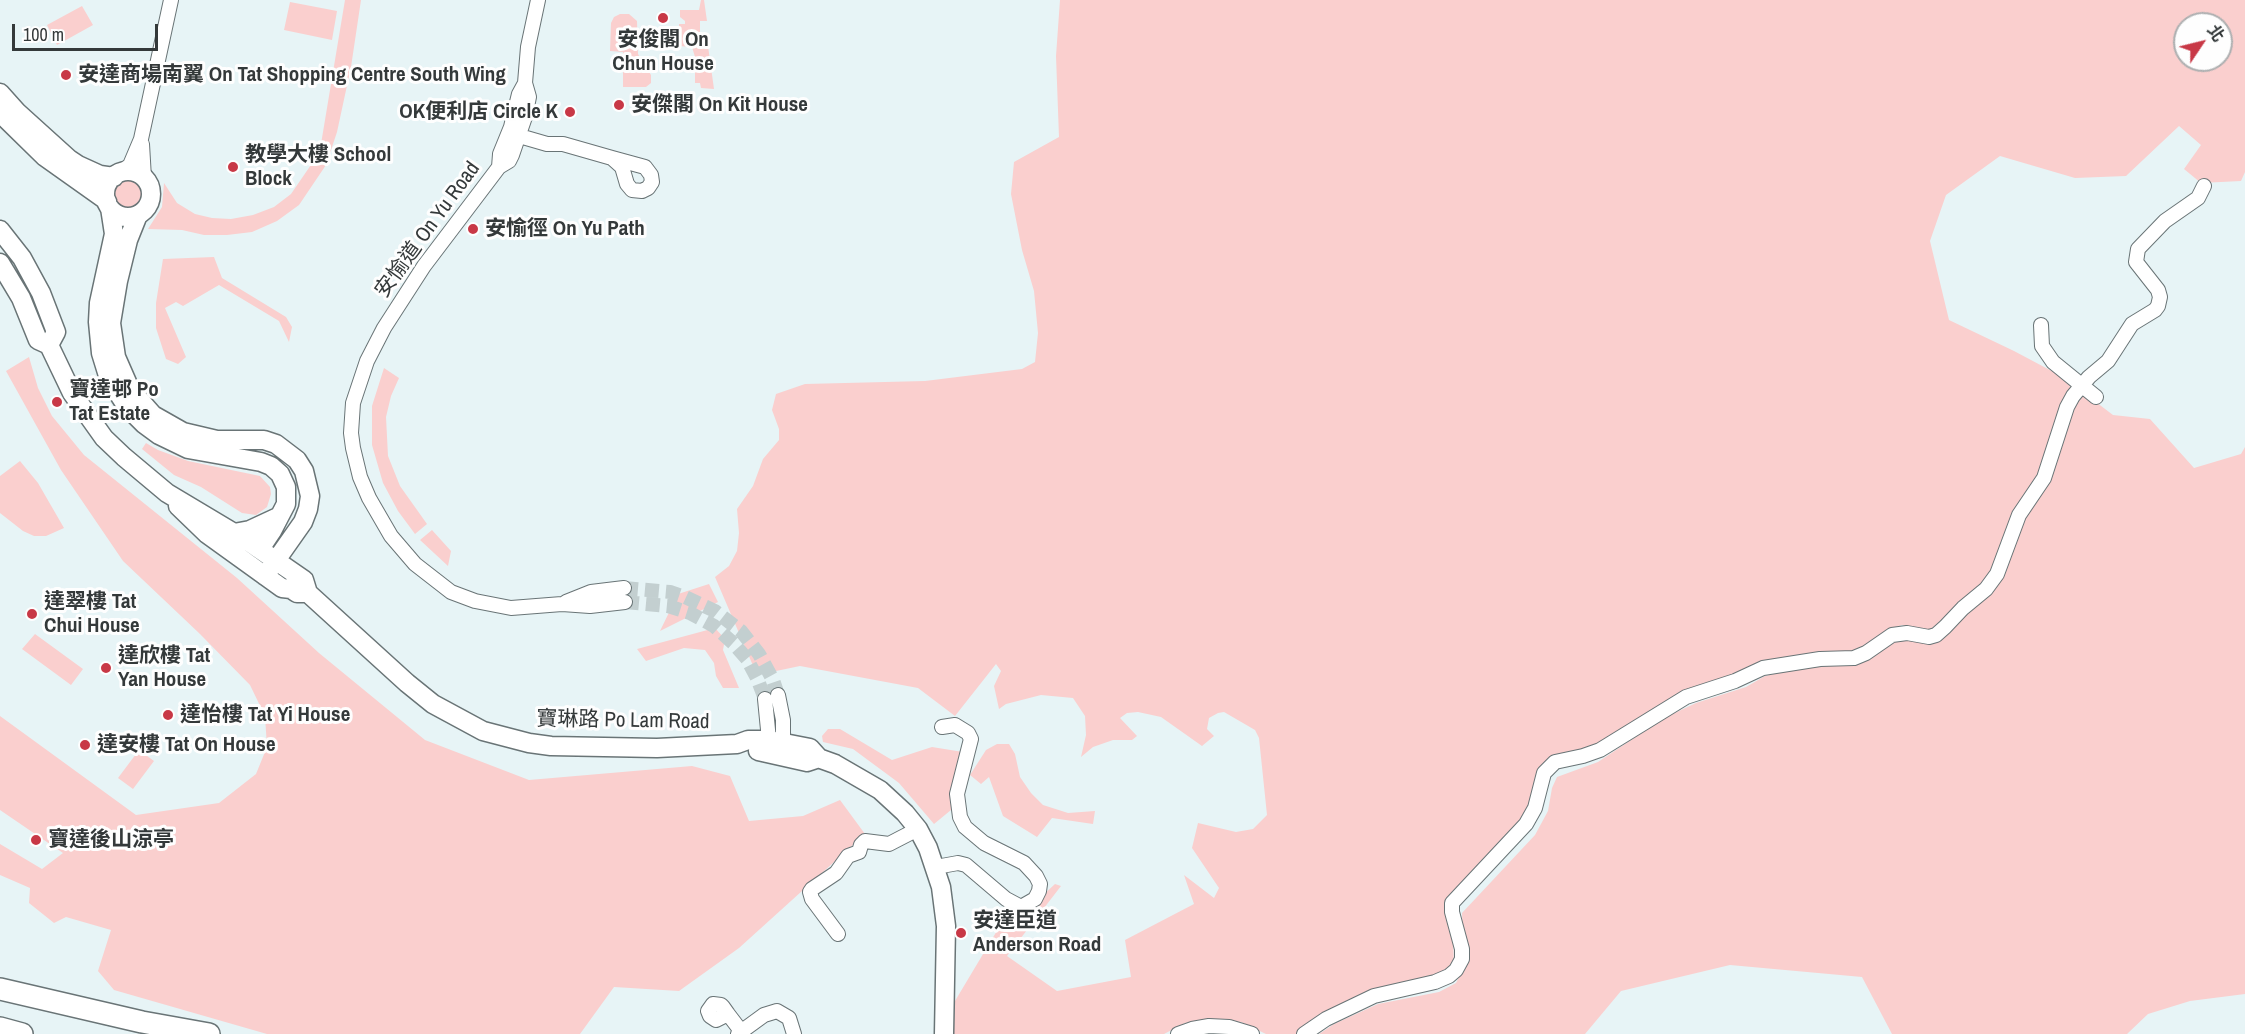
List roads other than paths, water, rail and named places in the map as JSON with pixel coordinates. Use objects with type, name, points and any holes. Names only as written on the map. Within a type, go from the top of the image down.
[{"type":"highway","points":[[0,989],[142,1022],[209,1034]]},
{"type":"highway","points":[[0,1028],[22,1034]]},
{"type":"main road","points":[[0,93],[17,112],[69,159],[100,175],[133,172],[144,178],[150,186],[151,197],[146,209],[138,215],[128,240],[118,281],[111,323],[116,357],[122,374],[141,403],[160,420],[183,432],[217,440],[264,440],[276,444],[297,460],[309,483],[308,509],[303,522],[270,568]]},
{"type":"main road","points":[[0,113],[45,157],[108,205],[123,216],[138,215]]},
{"type":"main road","points":[[117,175],[106,188],[114,234],[99,303],[98,322],[101,353],[115,390],[135,416],[151,430],[169,441],[199,451],[261,462],[276,470],[284,480],[287,493],[286,504],[260,549]]},
{"type":"main road","name":"寶琳路 Po Lam Road","points":[[0,230],[22,258],[41,293],[56,332],[49,345]]},
{"type":"main road","name":"寶琳路 Po Lam Road","points":[[0,262],[21,298],[38,340],[49,345],[72,393],[104,438],[167,493],[260,549],[270,568]]},
{"type":"main road","name":"寶琳路 Po Lam Road","points":[[167,493],[180,510],[207,534],[270,568],[304,580],[300,591],[418,693],[444,711],[483,731],[529,743],[551,746],[657,748],[737,744],[747,740],[777,743],[819,758],[856,775],[880,790],[905,813],[918,829]]},
{"type":"main road","points":[[234,533],[257,528],[278,517]]},
{"type":"main road","points":[[918,829],[936,867],[946,926],[944,1034]]},
{"type":"street","points":[[117,175],[130,165],[141,139],[158,70],[171,0]]},
{"type":"street","name":"安愉道 On Yu Road","points":[[537,0],[531,28],[525,83],[529,97],[515,131],[508,161],[499,167],[424,266],[384,328],[367,361],[353,403],[351,426],[353,448],[360,477],[381,520],[415,564],[438,584],[468,599],[500,607],[562,604],[591,592],[625,595]]},
{"type":"street","points":[[515,131],[546,144],[563,144],[641,166],[648,169],[651,175],[648,188],[642,191],[632,190],[627,184],[622,167],[612,158]]},
{"type":"street","points":[[141,139],[144,178]]},
{"type":"street","points":[[626,177],[633,167],[641,166]]},
{"type":"street","points":[[1304,1034],[1326,1018],[1366,999],[1435,982],[1456,970],[1461,960],[1462,949],[1452,912],[1452,903],[1526,824],[1535,808],[1542,777],[1551,764],[1600,750],[1686,697],[1736,681],[1763,668],[1815,659],[1854,658],[1866,653],[1892,635],[1907,633],[1927,637],[1939,633],[1963,608],[1986,589],[1996,575],[2019,515],[2044,478],[2067,407],[2080,386],[2108,361],[2132,324],[2156,310],[2160,300],[2159,292],[2137,264],[2136,252],[2165,221],[2199,198],[2204,186]]},
{"type":"street","points":[[2041,325],[2042,346],[2053,362],[2096,398]]},
{"type":"street","points":[[771,697],[783,720],[777,743],[771,697]]},
{"type":"street","points":[[936,867],[958,863],[966,865],[1006,899],[1021,907],[1035,899],[1039,891],[1040,884],[1036,876],[1023,863],[984,843],[965,827],[960,818],[957,794],[971,739],[968,733],[955,725],[942,727]]},
{"type":"street","points":[[838,934],[812,898],[810,892],[812,889],[836,873],[848,856],[859,852],[865,841],[890,844],[918,829]]},
{"type":"street","points":[[728,1014],[739,1033],[764,1015],[777,1011],[789,1018],[794,1034]]},
{"type":"street","points":[[1178,1034],[1209,1026],[1229,1027],[1252,1034]]},
{"type":"tunnel","points":[[624,588],[670,592],[715,611],[741,631],[759,654],[778,695]]},
{"type":"tunnel","points":[[625,602],[668,606],[690,613],[714,626],[747,659],[765,699]]},
{"type":"place","name":"安俊閣 On Chun House","points":[[663,18]]},
{"type":"place","name":"安達商場南翼 On Tat Shopping Centre South Wing","points":[[66,75]]},
{"type":"place","name":"安傑閣 On Kit House","points":[[619,105]]},
{"type":"place","name":"OK便利店 Circle K","points":[[570,112]]},
{"type":"place","name":"教學大樓 School Block","points":[[233,167]]},
{"type":"place","name":"安愉徑 On Yu Path","points":[[473,229]]},
{"type":"place","name":"寶達邨 Po Tat Estate","points":[[57,402]]},
{"type":"place","name":"達翠樓 Tat Chui House","points":[[32,614]]},
{"type":"place","name":"達欣樓 Tat Yan House","points":[[106,668]]},
{"type":"place","name":"達怡樓 Tat Yi House","points":[[168,715]]},
{"type":"place","name":"達安樓 Tat On House","points":[[85,745]]},
{"type":"place","name":"寶達後山涼亭","points":[[36,840]]},
{"type":"place","name":"安達臣道 Anderson Road","points":[[961,933]]}]
